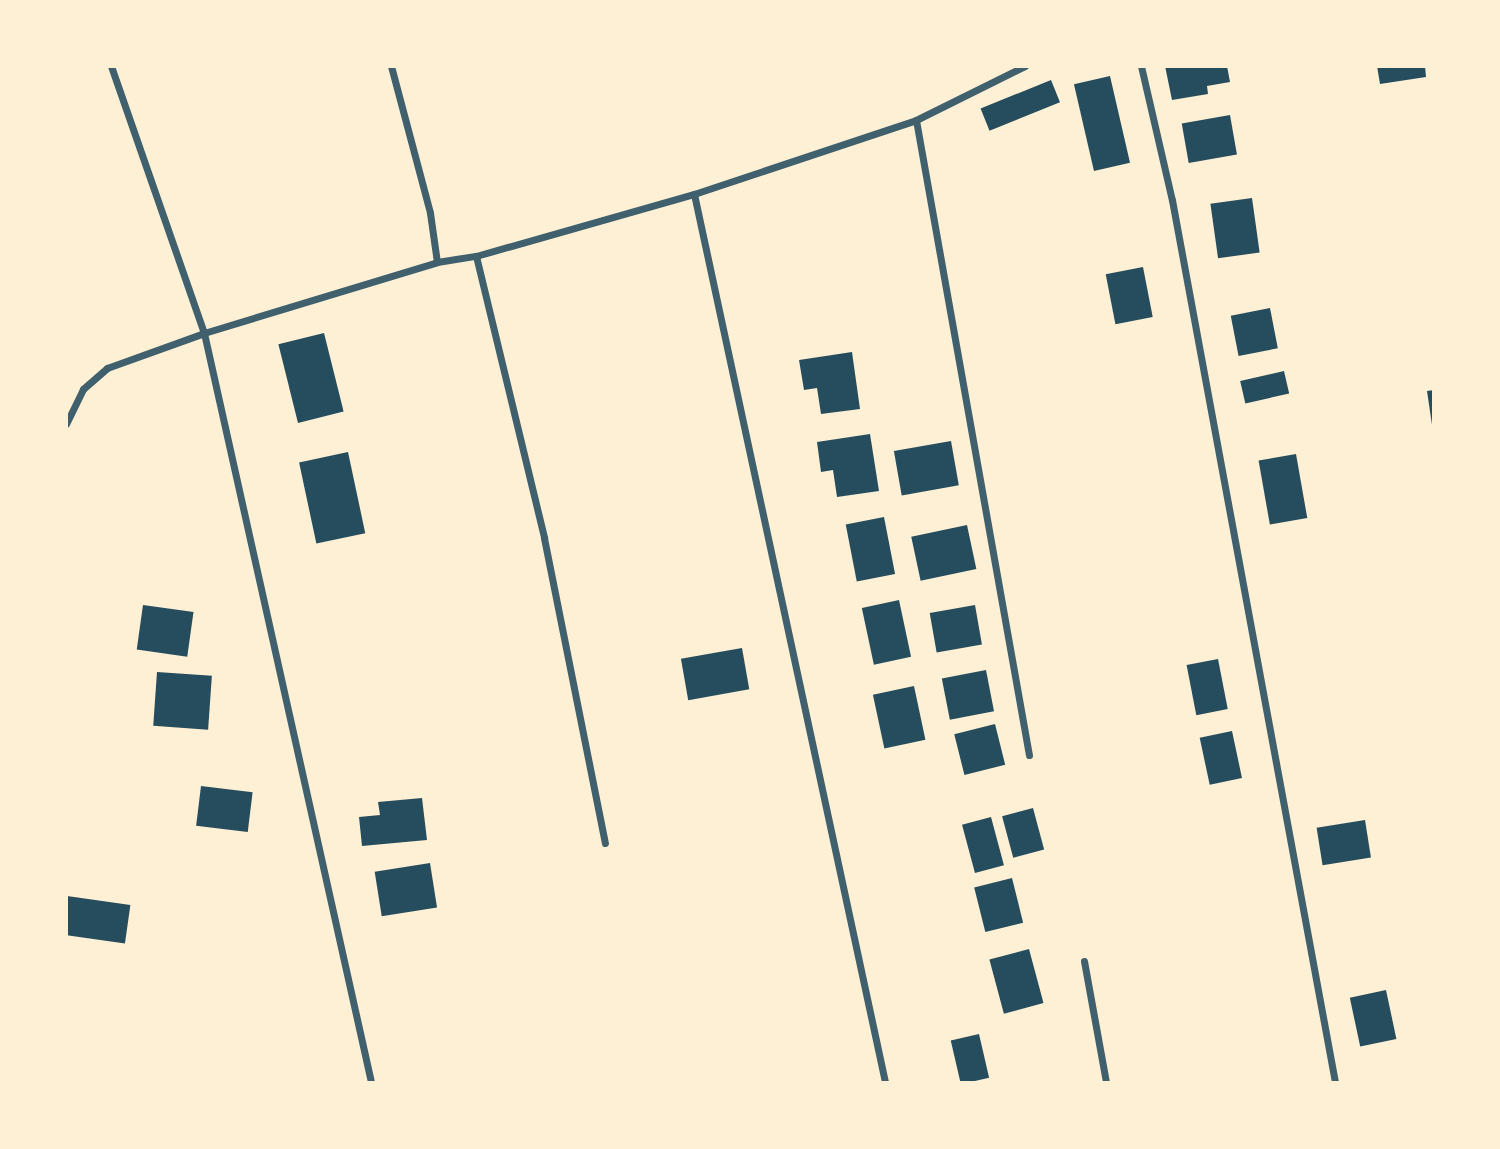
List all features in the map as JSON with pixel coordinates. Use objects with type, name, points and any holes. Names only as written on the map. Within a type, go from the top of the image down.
[{"type":"street","points":[[111,66],[204,333],[371,1083]]},
{"type":"street","points":[[391,66],[430,213],[437,262]]},
{"type":"street","points":[[66,424],[92,377],[204,333],[437,262],[476,256],[694,194],[916,120],[1025,66]]},
{"type":"street","points":[[1141,66],[1172,200],[1335,1083]]},
{"type":"street","points":[[916,120],[1029,755]]},
{"type":"street","points":[[694,194],[885,1083]]},
{"type":"street","points":[[476,256],[544,538],[606,843]]},
{"type":"street","points":[[1084,961],[1106,1083]]},
{"type":"building","points":[[1165,66],[1227,66],[1230,82],[1207,86],[1208,94],[1172,100]]},
{"type":"building","points":[[1377,66],[1425,66],[1426,77],[1380,84]]},
{"type":"building","points":[[1110,76],[1130,163],[1094,171],[1074,84]]},
{"type":"building","points":[[1051,80],[1060,102],[990,131],[981,108]]},
{"type":"building","points":[[1230,115],[1237,154],[1189,163],[1182,124]]},
{"type":"building","points":[[1252,198],[1260,252],[1218,258],[1210,204]]},
{"type":"building","points":[[1143,267],[1153,317],[1115,324],[1106,274]]},
{"type":"building","points":[[1270,308],[1278,348],[1239,356],[1231,316]]},
{"type":"building","points":[[324,333],[344,412],[298,423],[278,344]]},
{"type":"building","points":[[852,352],[860,409],[821,414],[817,388],[804,390],[799,360]]},
{"type":"building","points":[[1284,371],[1289,393],[1245,404],[1240,381]]},
{"type":"building","points":[[1434,390],[1434,424],[1432,425],[1427,391]]},
{"type":"building","points":[[870,434],[879,491],[837,497],[833,470],[821,472],[817,442]]},
{"type":"building","points":[[951,441],[959,485],[902,495],[894,451]]},
{"type":"building","points":[[348,452],[365,533],[316,544],[299,462]]},
{"type":"building","points":[[1296,454],[1307,518],[1270,525],[1259,461]]},
{"type":"building","points":[[884,517],[895,574],[857,581],[846,524]]},
{"type":"building","points":[[967,525],[976,569],[921,581],[911,537]]},
{"type":"building","points":[[899,600],[911,657],[874,665],[862,608]]},
{"type":"building","points":[[143,605],[194,612],[187,657],[137,650]]},
{"type":"building","points":[[975,605],[982,644],[937,652],[930,613]]},
{"type":"building","points":[[742,648],[749,689],[688,700],[681,659]]},
{"type":"building","points":[[1218,659],[1228,709],[1196,715],[1187,665]]},
{"type":"building","points":[[986,670],[994,711],[950,720],[942,679]]},
{"type":"building","points":[[157,672],[212,676],[208,730],[153,726]]},
{"type":"building","points":[[914,686],[925,740],[884,749],[873,695]]},
{"type":"building","points":[[995,724],[1005,765],[964,775],[954,734]]},
{"type":"building","points":[[1232,731],[1242,778],[1210,785],[1200,738]]},
{"type":"building","points":[[201,786],[253,792],[248,832],[196,826]]},
{"type":"building","points":[[422,798],[427,840],[362,846],[359,817],[380,815],[378,802]]},
{"type":"building","points":[[1033,808],[1044,850],[1013,858],[1002,816]]},
{"type":"building","points":[[991,817],[1004,865],[975,873],[962,825]]},
{"type":"building","points":[[1365,820],[1371,858],[1323,865],[1317,828]]},
{"type":"building","points":[[430,863],[437,907],[382,916],[375,872]]},
{"type":"building","points":[[1012,878],[1023,923],[985,932],[974,887]]},
{"type":"building","points":[[67,896],[130,905],[125,944],[66,935]]},
{"type":"building","points":[[1029,949],[1043,1003],[1004,1014],[989,960]]},
{"type":"building","points":[[1386,990],[1396,1039],[1360,1047],[1350,998]]},
{"type":"building","points":[[979,1034],[989,1078],[960,1082],[951,1041]]}]
